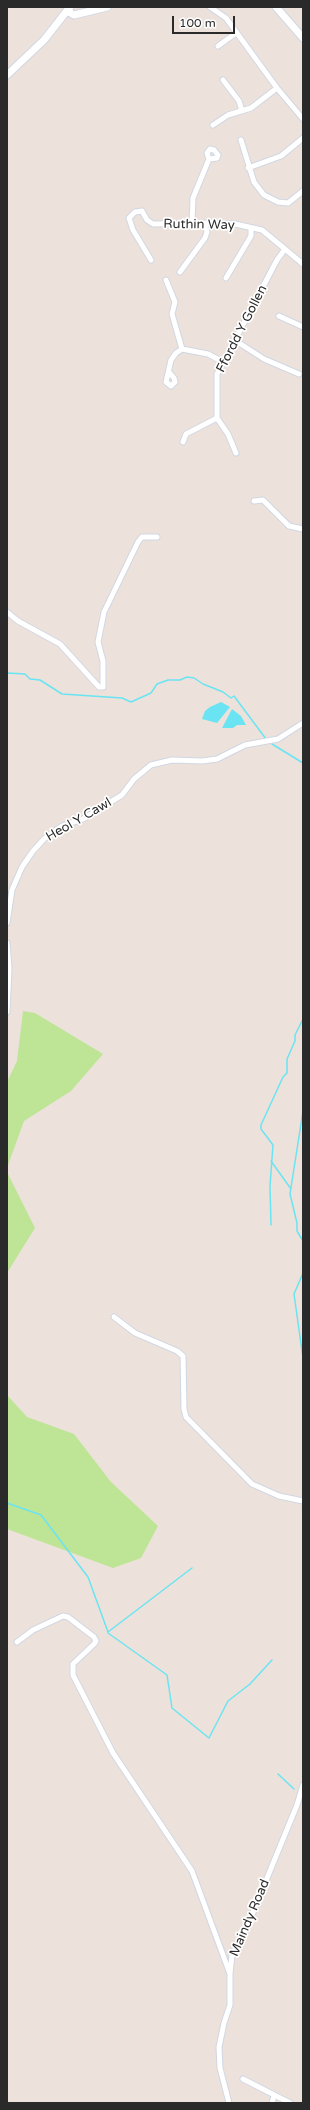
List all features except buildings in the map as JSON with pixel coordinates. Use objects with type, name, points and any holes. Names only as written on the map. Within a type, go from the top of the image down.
[{"type":"main road","points":[[7,75],[44,40],[69,9],[74,15],[107,7]]},
{"type":"main road","points":[[276,7],[303,38]]},
{"type":"street","points":[[210,7],[226,18],[277,88],[303,119]]},
{"type":"street","points":[[218,46],[236,33]]},
{"type":"street","points":[[223,80],[239,101],[242,110]]},
{"type":"street","points":[[213,125],[228,115],[251,108],[277,88]]},
{"type":"street","points":[[248,168],[281,156],[303,138]]},
{"type":"street","points":[[241,140],[248,168],[258,189],[270,200],[288,203],[303,191]]},
{"type":"street","points":[[192,223],[193,198],[209,160]]},
{"type":"street","name":"Ruthin Way","points":[[151,260],[133,230],[129,218],[135,212],[142,211],[147,220],[153,224],[205,222],[262,230],[303,264]]},
{"type":"street","points":[[180,272],[205,238],[207,232],[205,222]]},
{"type":"street","points":[[226,278],[250,236],[251,228]]},
{"type":"street","name":"Ffordd Y Gollen","points":[[217,418],[217,374],[236,341],[277,260],[285,249]]},
{"type":"street","points":[[166,280],[175,302],[172,314],[182,349]]},
{"type":"street","points":[[279,316],[303,327]]},
{"type":"street","points":[[236,341],[264,359],[300,374]]},
{"type":"street","points":[[169,372],[171,360],[176,353],[182,349],[208,354],[223,362]]},
{"type":"street","points":[[183,442],[186,434],[217,418],[228,434],[236,454]]},
{"type":"street","points":[[254,501],[263,500],[289,526],[303,529]]},
{"type":"street","points":[[7,612],[18,621],[60,644],[99,687],[104,687],[103,661],[98,642],[104,612],[138,542],[142,537],[157,536]]},
{"type":"street","name":"Heol Y Cawl","points":[[7,923],[12,890],[22,867],[33,851],[45,838],[62,826],[84,819],[122,795],[134,779],[151,765],[172,760],[202,761],[218,759],[245,745],[278,739],[303,723]]},
{"type":"street","points":[[7,943],[7,1012]]},
{"type":"street","points":[[114,1317],[135,1333],[177,1351],[183,1356],[184,1409],[186,1417],[252,1484],[279,1496],[303,1501]]},
{"type":"street","points":[[17,1642],[33,1630],[62,1616],[68,1617],[94,1637],[96,1641],[94,1644],[73,1664],[73,1675],[113,1753],[192,1870],[230,1974]]},
{"type":"street","name":"Maindy Road","points":[[229,2103],[221,2074],[219,2052],[220,2037],[230,2005],[230,1974],[232,1955],[247,1927],[297,1805],[303,1785]]},
{"type":"street","points":[[243,2079],[290,2103]]},
{"type":"street","points":[[272,2103],[274,2096]]},
{"type":"green space","points":[[23,1011],[35,1013],[103,1054],[71,1091],[24,1121],[7,1168],[7,1082],[17,1061]]},
{"type":"green space","points":[[7,1172],[35,1228],[7,1273]]},
{"type":"green space","points":[[7,1395],[27,1417],[74,1434],[111,1482],[158,1526],[141,1558],[113,1568],[7,1529]]},
{"type":"water","points":[[221,702],[230,707],[217,723],[202,719],[205,711]]},
{"type":"water","points":[[232,709],[241,716],[246,725],[237,725],[233,728],[222,728]]},
{"type":"waterway","points":[[7,673],[25,674],[30,679],[40,680],[62,694],[122,698],[131,702],[151,693],[157,684],[168,680],[180,680],[187,677],[194,678],[203,684],[223,692],[231,698],[234,696],[266,739]]},
{"type":"waterway","points":[[272,744],[303,763]]},
{"type":"waterway","points":[[271,1225],[270,1186],[273,1145],[261,1129],[261,1125],[283,1077],[287,1073],[287,1059],[295,1041],[295,1035],[303,1019]]},
{"type":"waterway","points":[[303,1065],[303,1106]]},
{"type":"waterway","points":[[303,1111],[290,1194],[297,1223],[297,1231],[303,1241]]},
{"type":"waterway","points":[[271,1161],[291,1189]]},
{"type":"waterway","points":[[303,1273],[294,1294],[303,1358]]},
{"type":"waterway","points":[[7,1503],[41,1515],[88,1577],[108,1632],[192,1568]]},
{"type":"waterway","points":[[108,1633],[167,1675],[172,1708],[209,1738],[228,1701],[250,1684],[272,1660]]},
{"type":"waterway","points":[[278,1774],[294,1789]]}]
